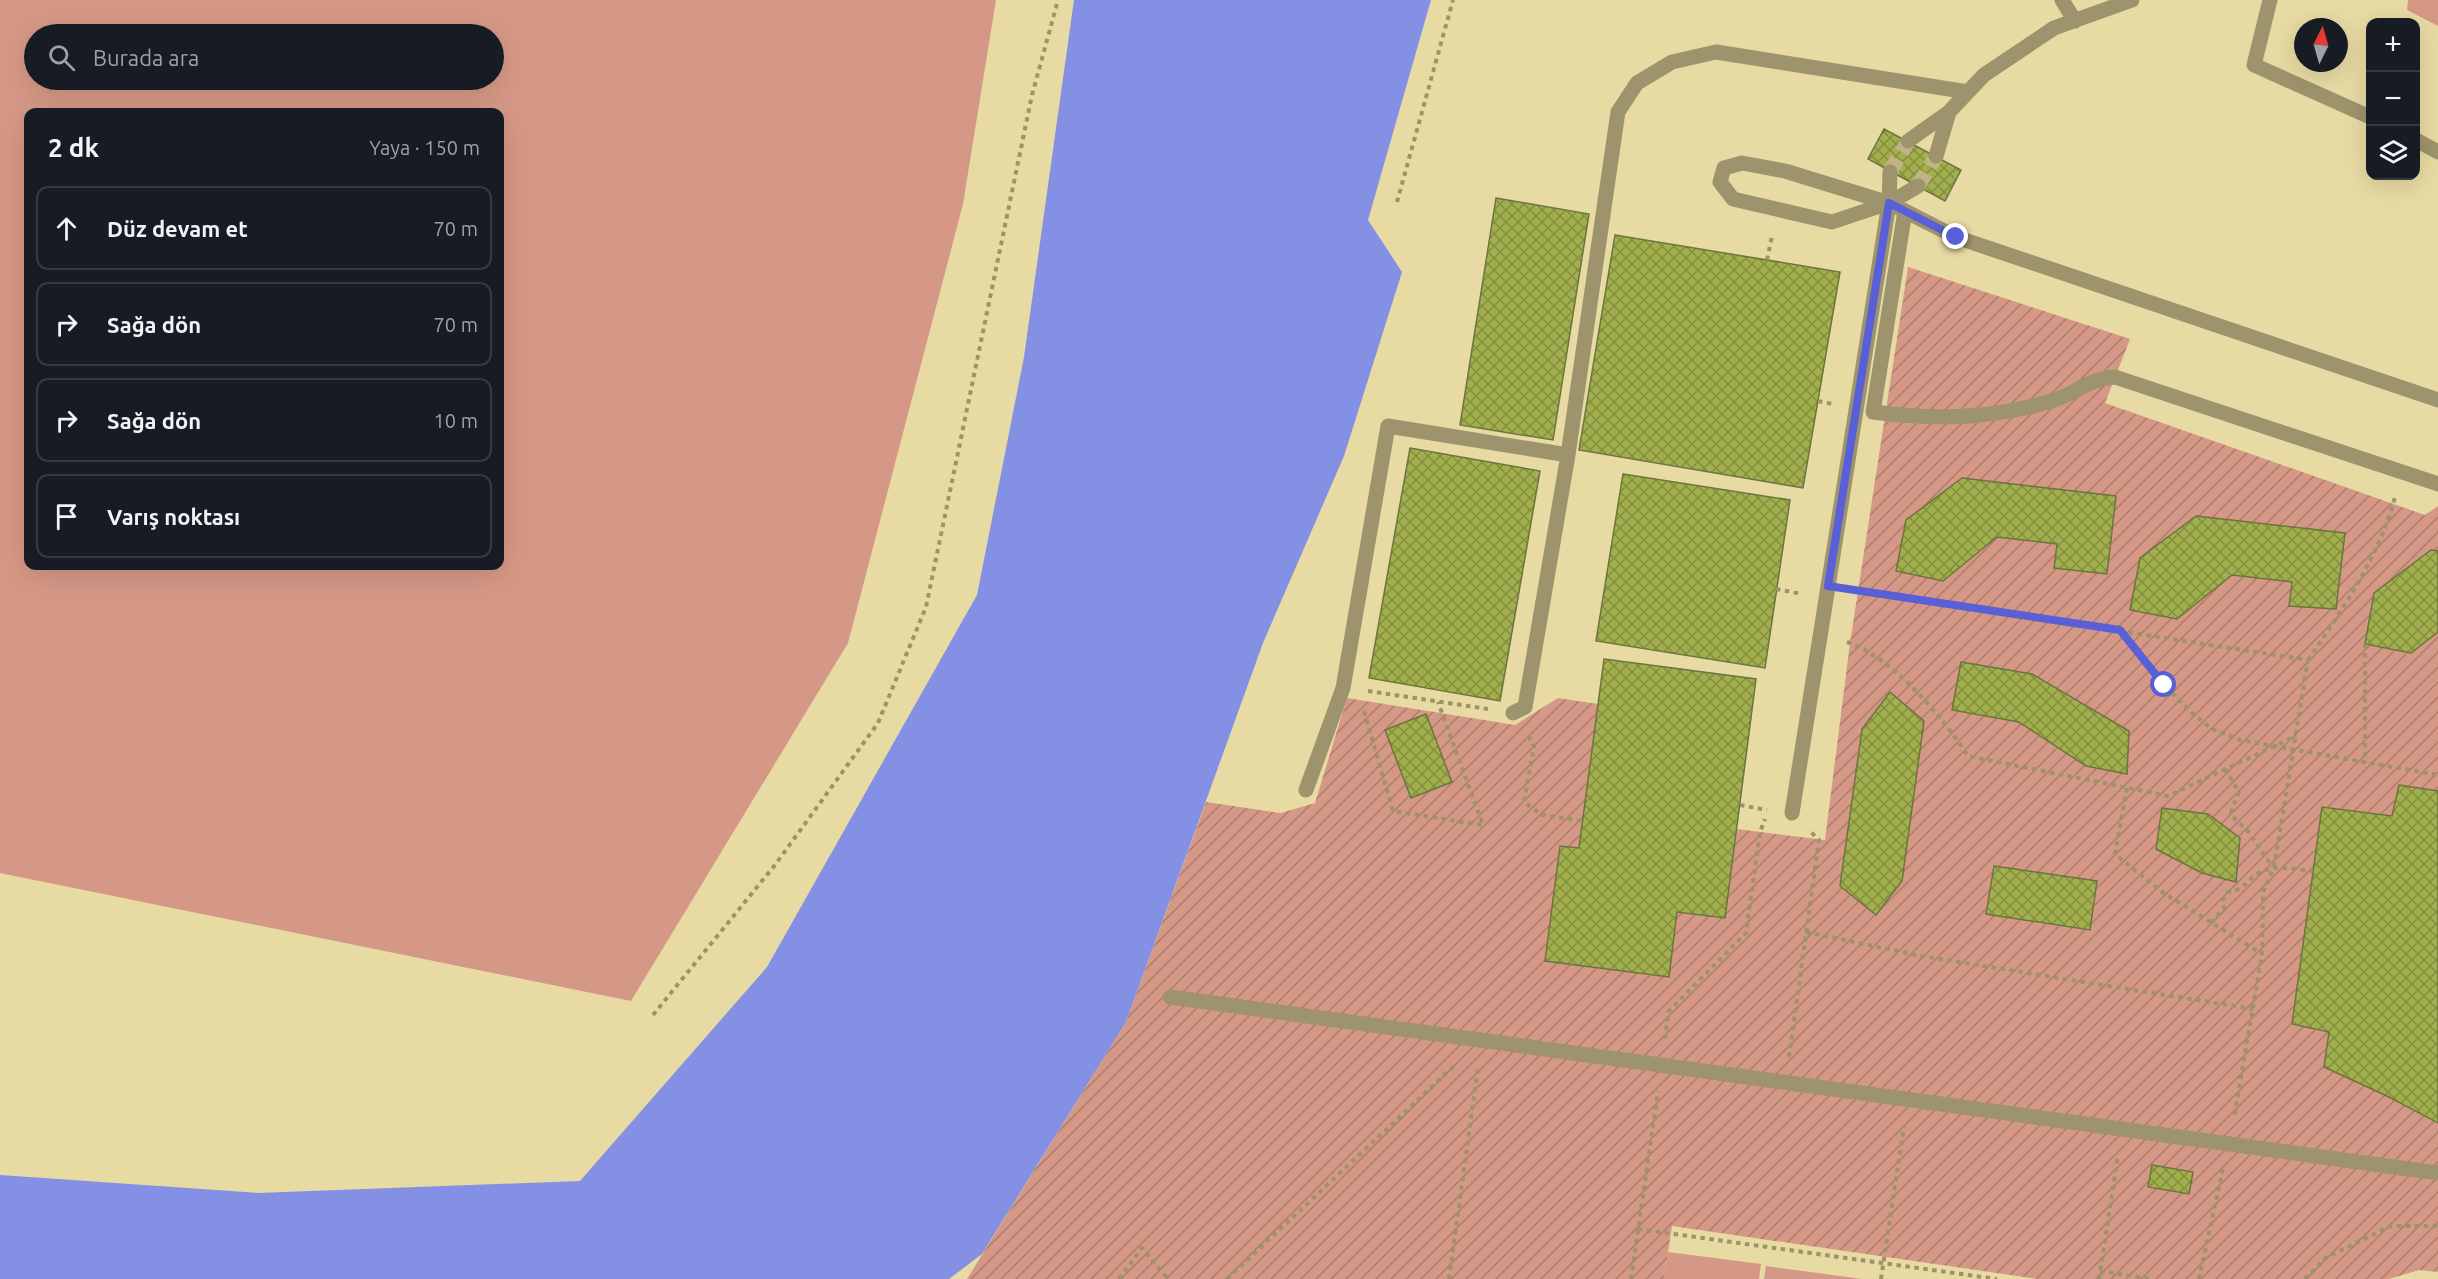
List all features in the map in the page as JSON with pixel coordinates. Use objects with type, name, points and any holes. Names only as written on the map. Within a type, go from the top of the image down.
[{"type":"street","points":[[2062,0],[2075,21]]},
{"type":"street","points":[[1908,141],[1949,112],[1984,75],[2046,34],[2132,0]]},
{"type":"street","points":[[2270,0],[2254,65],[2366,115]]},
{"type":"street","points":[[1513,713],[1525,707],[1568,455],[1618,112],[1637,82],[1672,62],[1716,52],[1968,92]]},
{"type":"street","points":[[1935,156],[1949,112]]},
{"type":"street","points":[[2420,143],[2438,152]]},
{"type":"street","points":[[1918,186],[1889,203],[1832,222],[1733,199],[1720,183],[1724,168],[1742,163],[1785,171],[1889,203],[1956,237],[2438,400]]},
{"type":"street","points":[[1792,813],[1889,203],[1890,172]]},
{"type":"street","points":[[1905,211],[1873,412],[1950,419],[2006,412],[2054,401],[2097,378],[2115,377],[2438,484]]},
{"type":"street","points":[[1306,790],[1351,689],[1388,426],[1568,455]]},
{"type":"street","points":[[1170,998],[1786,1081],[2438,1173]]},
{"type":"path","points":[[653,1015],[774,865],[878,723],[926,607],[1032,95],[1058,0]]},
{"type":"path","points":[[1397,202],[1453,0]]},
{"type":"path","points":[[2199,1279],[2229,1143],[2253,1009],[2262,955],[2263,892],[2274,867],[2308,660],[2372,560],[2384,533],[2402,472]]},
{"type":"path","points":[[1828,586],[2308,660]]},
{"type":"path","points":[[1776,589],[1805,594]]},
{"type":"path","points":[[2120,630],[2164,685],[2212,729],[2240,740],[2273,747],[2438,775]]},
{"type":"path","points":[[1820,633],[1872,653],[1897,674],[1945,725],[1968,756],[2168,796],[2296,735]]},
{"type":"path","points":[[2365,644],[2365,763]]},
{"type":"path","points":[[1438,702],[1483,825],[1393,811],[1351,689],[1513,713],[1534,746],[1524,802],[1542,815],[1583,821]]},
{"type":"path","points":[[2225,769],[2239,792],[2231,812],[2233,819],[2250,833],[2258,849],[2274,867]]},
{"type":"path","points":[[2127,788],[2115,854],[2162,892],[2262,955]]},
{"type":"path","points":[[1740,805],[1792,813],[1819,840],[1786,1081]]},
{"type":"path","points":[[2211,923],[2224,908],[2223,899],[2228,892],[2239,891],[2260,872],[2274,867],[2313,872]]},
{"type":"path","points":[[1806,932],[1921,956],[2253,1009]]},
{"type":"path","points":[[1227,1279],[1482,1040]]},
{"type":"path","points":[[1449,1279],[1482,1040]]},
{"type":"path","points":[[1881,1279],[1908,1099]]},
{"type":"path","points":[[2099,1279],[2122,1129]]},
{"type":"path","points":[[2305,1279],[2327,1257],[2391,1226],[2438,1226]]},
{"type":"path","points":[[1638,1229],[1997,1279]]},
{"type":"path","points":[[1119,1279],[1142,1248],[1168,1279]]},
{"type":"path","points":[[2100,1271],[2151,1279]]},
{"type":"shaded area","points":[[0,0],[996,0],[963,204],[848,643],[631,1001],[0,873]]},
{"type":"shaded area","points":[[2408,0],[2438,0],[2438,26],[2407,10]]},
{"type":"shaded area","points":[[1908,267],[2130,339],[2105,403],[2425,515],[2438,506],[2438,1272],[2419,1270],[2389,1279],[2038,1279],[1672,1226],[1664,1279],[967,1279],[1126,1022],[1206,802],[1281,813],[1315,803],[1347,698],[1515,725],[1558,698],[1598,704],[1579,848],[1560,846],[1545,961],[1668,977],[1677,912],[1725,917],[1737,829],[1825,840],[1850,643]]},
{"type":"shaded area","points":[[1668,1252],[1761,1264],[1759,1279],[1664,1279]]},
{"type":"shaded area","points":[[1766,1266],[1862,1279],[1764,1279]]},
{"type":"water","points":[[1074,0],[1431,0],[1368,220],[1402,272],[1344,456],[1263,643],[1126,1022],[982,1254],[949,1279],[0,1279],[0,1175],[258,1193],[580,1181],[767,967],[977,595],[1024,357]]},
{"type":"building","points":[[1884,129],[1961,170],[1945,201],[1868,159]]},
{"type":"building","points":[[1496,198],[1589,214],[1553,440],[1460,425]]},
{"type":"building","points":[[1615,235],[1840,272],[1803,488],[1579,450]]},
{"type":"building","points":[[1410,448],[1540,471],[1500,701],[1369,678]]},
{"type":"building","points":[[1623,474],[1790,500],[1765,668],[1596,641]]},
{"type":"building","points":[[1962,478],[2116,496],[2107,574],[2054,568],[2057,544],[1997,537],[1943,581],[1896,571],[1906,520]]},
{"type":"building","points":[[2196,516],[2345,533],[2336,609],[2289,606],[2292,582],[2232,575],[2177,619],[2130,610],[2140,558]]},
{"type":"building","points":[[2431,550],[2438,551],[2438,632],[2411,653],[2365,644],[2374,593]]},
{"type":"building","points":[[1604,659],[1756,679],[1725,918],[1677,912],[1669,977],[1545,961],[1560,846],[1579,848]]},
{"type":"building","points":[[1961,662],[2032,674],[2129,731],[2127,774],[2086,766],[2019,722],[1952,710]]},
{"type":"building","points":[[1890,692],[1924,721],[1902,881],[1876,915],[1840,886],[1862,729]]},
{"type":"building","points":[[1426,714],[1452,782],[1411,798],[1385,730]]},
{"type":"building","points":[[2399,785],[2438,791],[2438,1123],[2324,1067],[2329,1032],[2292,1024],[2322,807],[2392,816]]},
{"type":"building","points":[[2162,808],[2208,814],[2240,838],[2236,882],[2202,873],[2156,849]]},
{"type":"building","points":[[1994,866],[2097,881],[2090,930],[1986,914]]},
{"type":"building","points":[[2152,1165],[2193,1172],[2189,1194],[2148,1187]]},
{"type":"tunnel","points":[[1890,172],[1908,141]]},
{"type":"tunnel","points":[[1918,186],[1936,156]]},
{"type":"route","points":[[1956,237],[1889,203],[1828,586],[2120,630],[2164,685]]}]
